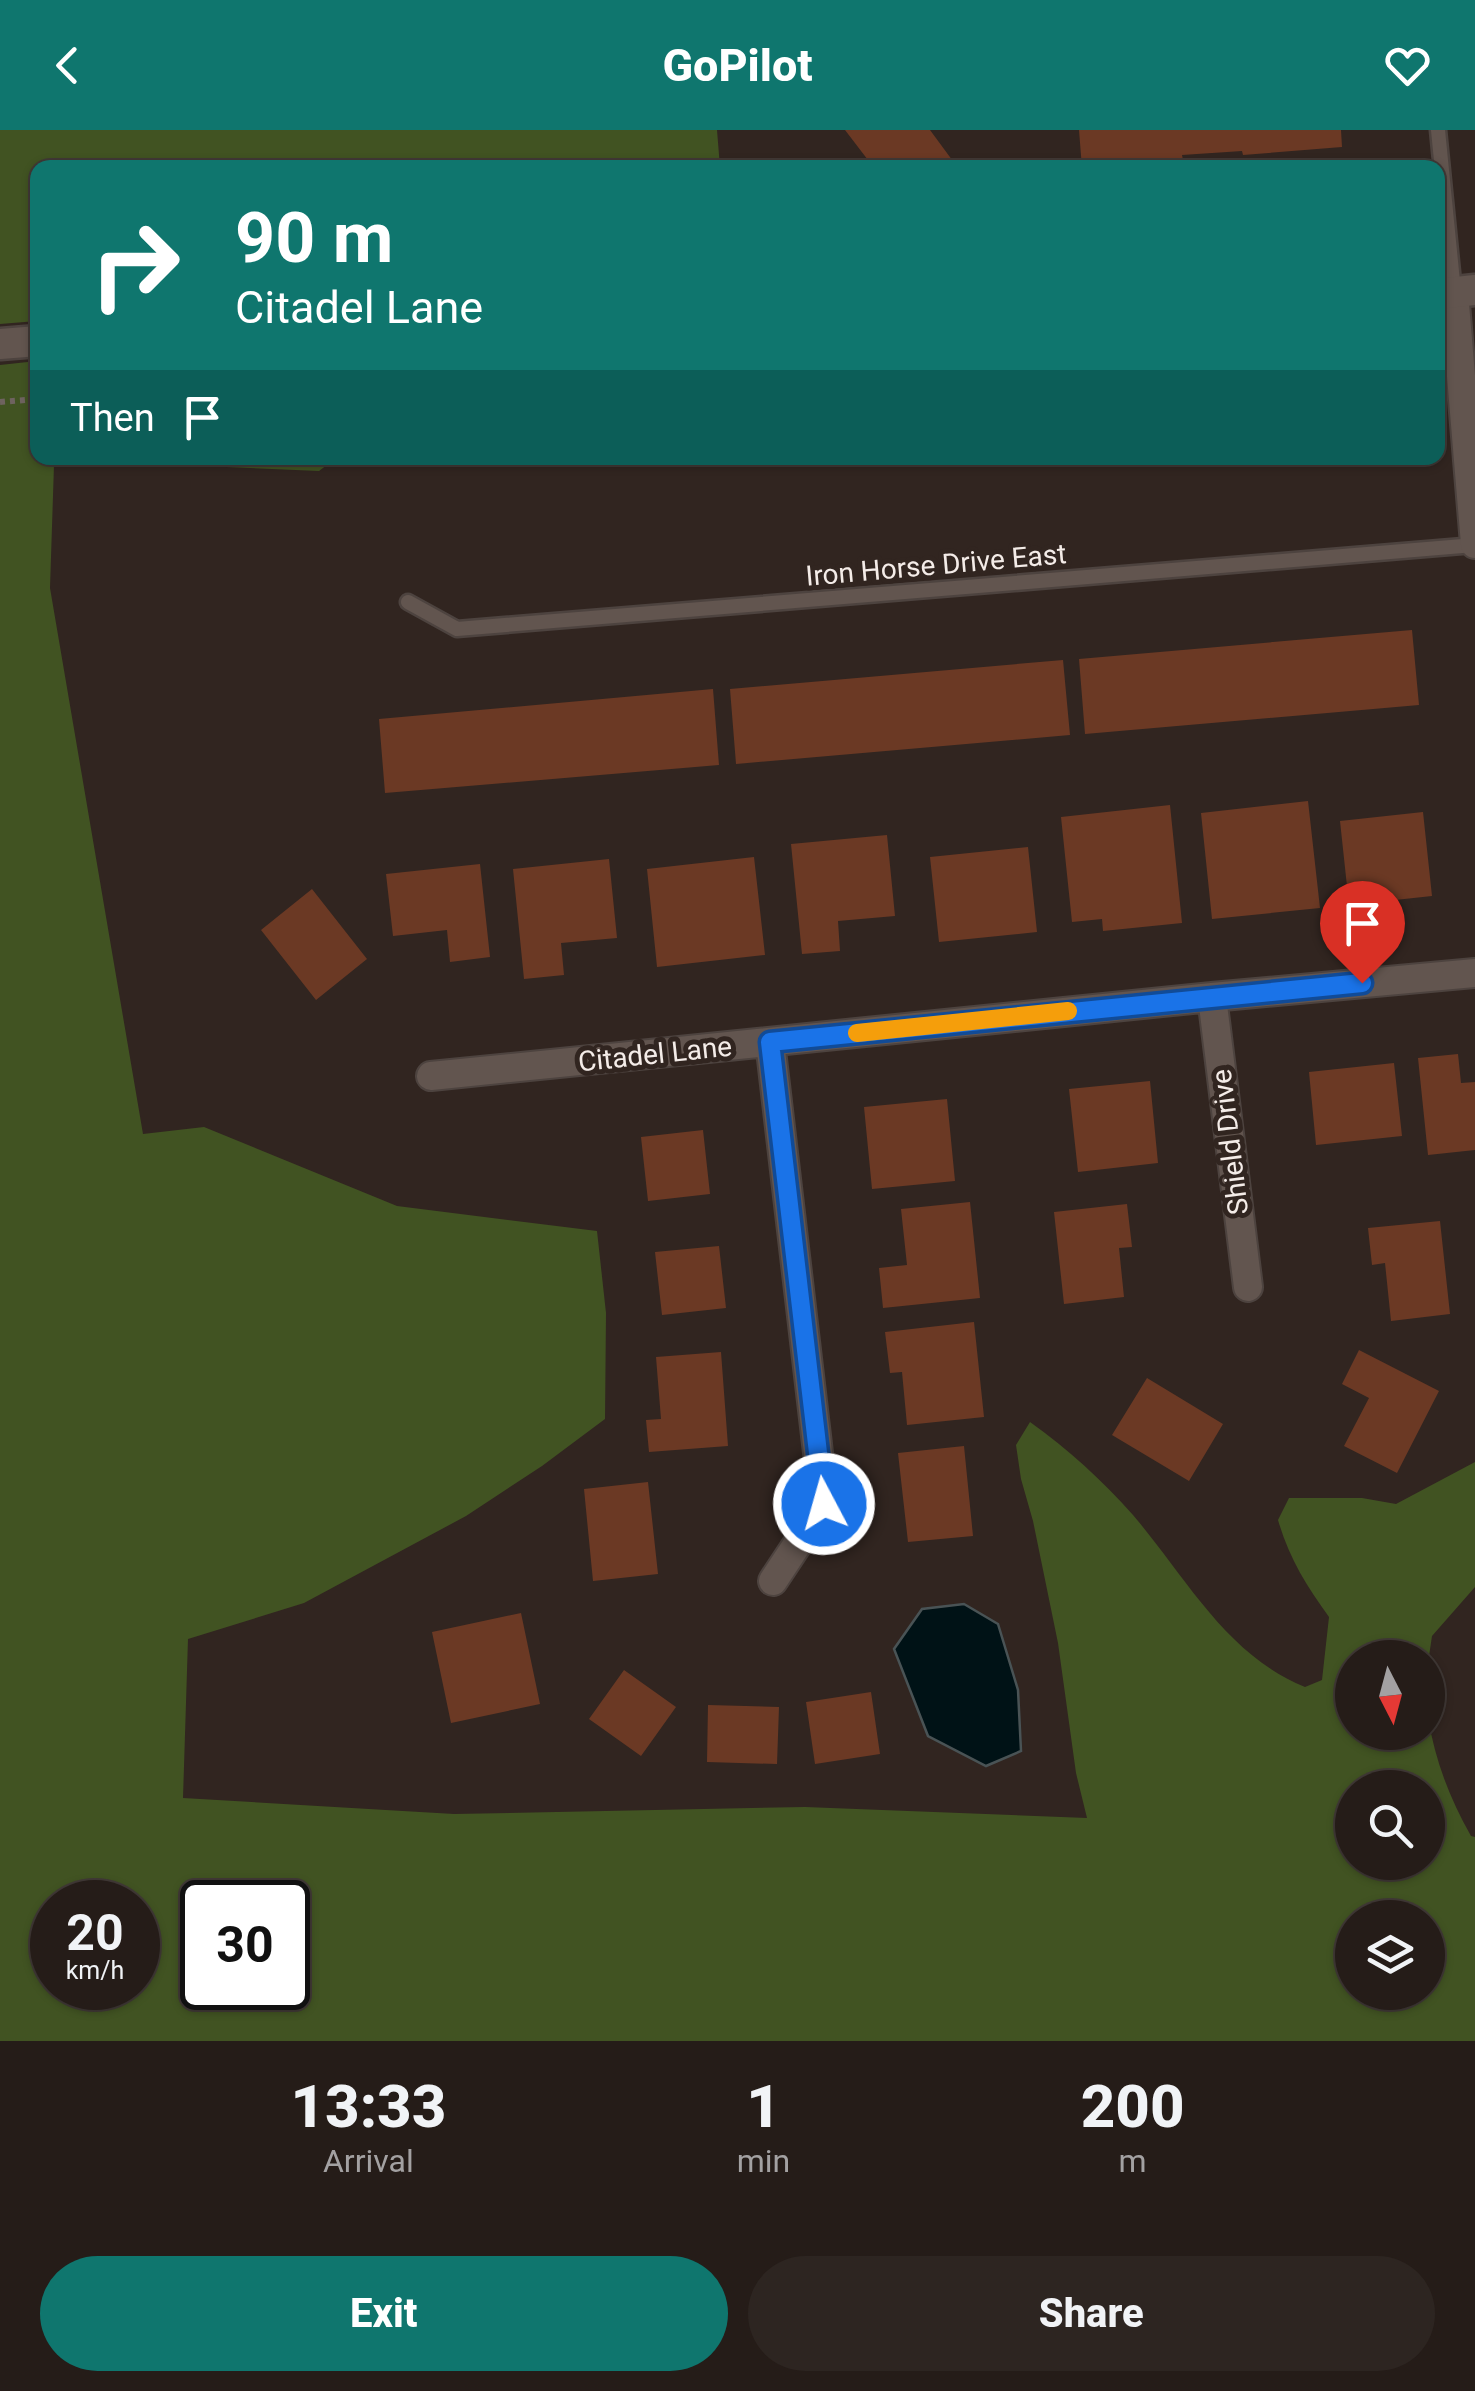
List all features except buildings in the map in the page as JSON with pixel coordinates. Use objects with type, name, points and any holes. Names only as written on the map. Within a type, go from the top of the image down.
[{"type":"street","points":[[1455,292],[1475,544]]},
{"type":"street","points":[[0,344],[30,342]]},
{"type":"street","name":"Citadel Lane","points":[[431,1076],[1212,996],[1475,974]]},
{"type":"street","name":"Shield Drive","points":[[1212,996],[1248,1286]]},
{"type":"street","points":[[770,1042],[824,1504],[774,1581]]},
{"type":"lane","points":[[1438,130],[1441,160]]},
{"type":"lane","points":[[1445,197],[1455,292]]},
{"type":"lane","name":"Iron Horse Drive East","points":[[408,602],[456,629],[1475,544]]},
{"type":"path","points":[[0,402],[30,400]]},
{"type":"green space","points":[[0,130],[717,130],[719,160],[30,160],[30,322],[0,324]]},
{"type":"green space","points":[[30,362],[30,465],[54,465],[50,588],[143,1134],[204,1127],[397,1206],[597,1231],[606,1313],[605,1419],[466,1516],[304,1603],[188,1639],[183,1798],[454,1814],[805,1807],[1087,1818],[1076,1773],[1058,1643],[1016,1445],[1030,1422],[1071,1454],[1121,1502],[1230,1635],[1277,1673],[1305,1687],[1322,1680],[1329,1617],[1299,1571],[1282,1534],[1278,1520],[1289,1498],[1362,1498],[1396,1504],[1475,1462],[1475,1587],[1431,1640],[1335,1640],[1335,1750],[1436,1750],[1442,1770],[1335,1770],[1335,1880],[1445,1880],[1445,1778],[1471,1836],[1475,1837],[1475,2041],[0,2041],[0,365]]},
{"type":"green space","points":[[178,465],[327,465],[319,471]]},
{"type":"shaded area","points":[[964,1604],[998,1624],[1018,1690],[1021,1751],[986,1766],[928,1736],[894,1649],[922,1609]]},
{"type":"slow traffic","points":[[857,1033],[1068,1011]]},
{"type":"route","points":[[824,1504],[770,1042],[1362,983]]}]
